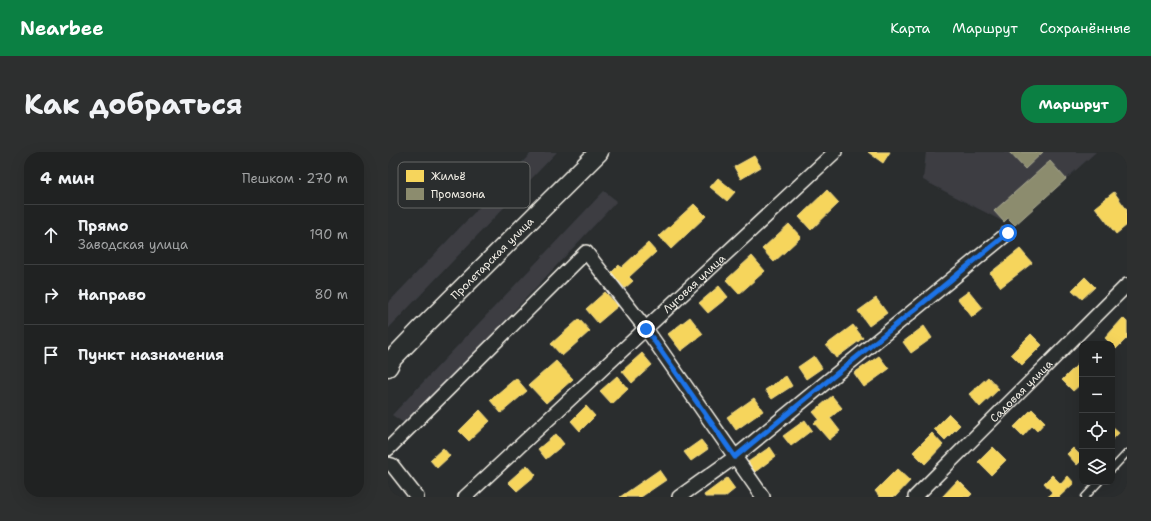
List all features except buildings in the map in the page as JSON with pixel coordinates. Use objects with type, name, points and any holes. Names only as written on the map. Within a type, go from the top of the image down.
[{"type":"main road","name":"Пролетарская улица","points":[[388,367],[393,358],[422,328],[599,152]]},
{"type":"street","name":"Луговая улица","points":[[465,497],[835,152]]},
{"type":"street","points":[[679,497],[735,457],[1008,233]]},
{"type":"street","points":[[388,449],[586,252],[646,329],[763,497]]},
{"type":"street","name":"Садовая улица","points":[[915,497],[1127,286]]},
{"type":"street","points":[[388,464],[392,465],[417,497]]},
{"type":"lane","points":[[1115,466],[1127,453]]},
{"type":"lane","points":[[1085,497],[1096,485]]},
{"type":"shaded area","points":[[532,152],[557,152],[530,180],[530,162],[522,162]]},
{"type":"shaded area","points":[[926,152],[1096,152],[1015,225],[1008,218],[1004,222],[923,180]]},
{"type":"shaded area","points":[[604,191],[617,201],[407,425],[392,415]]},
{"type":"shaded area","points":[[479,208],[504,208],[388,329],[388,303]]},
{"type":"route","points":[[646,329],[735,457],[1008,233]]}]
